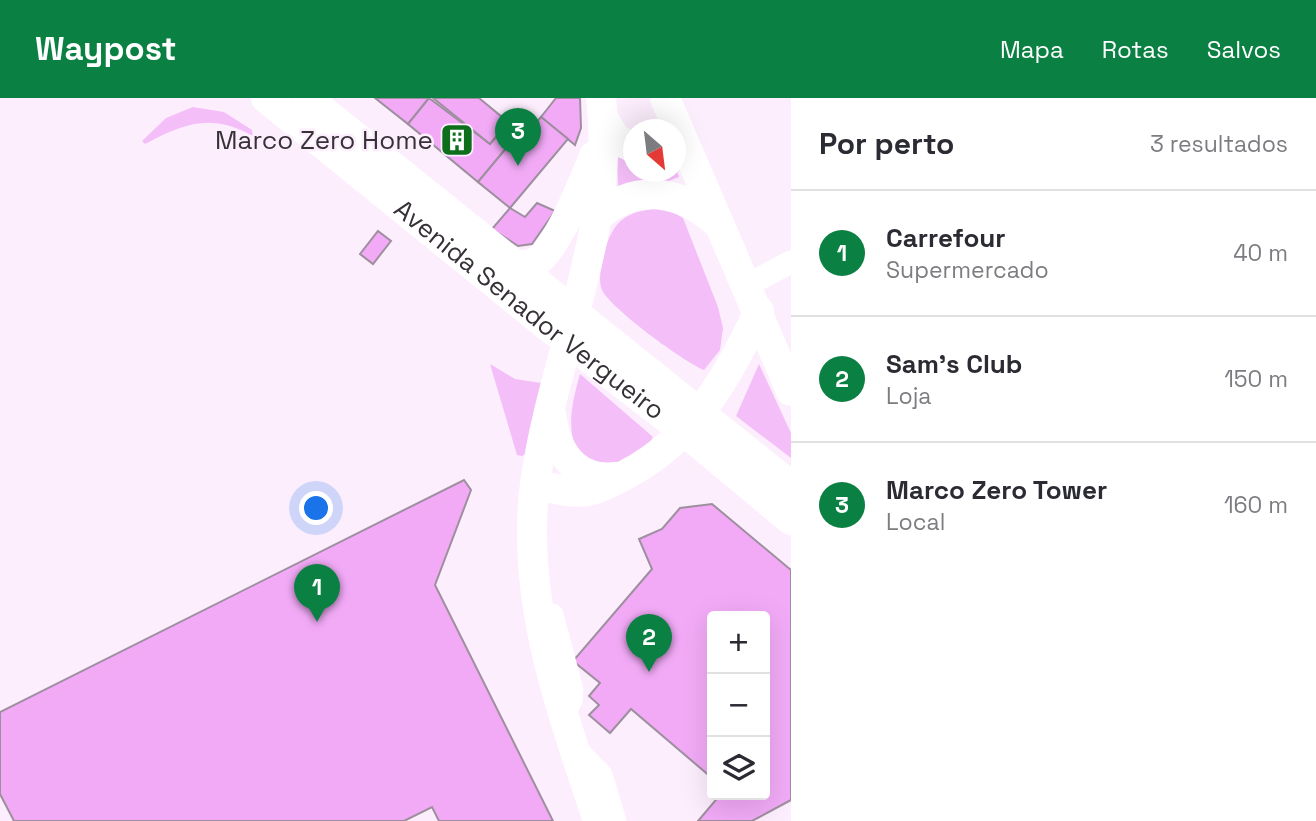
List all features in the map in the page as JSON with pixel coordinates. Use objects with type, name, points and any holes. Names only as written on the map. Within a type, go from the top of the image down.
[{"type":"main road","name":"Avenida Senador Vergueiro","points":[[267,98],[566,341],[791,486]]},
{"type":"main road","name":"Avenida Senador Vergueiro","points":[[307,98],[574,313],[693,423],[791,520]]},
{"type":"main road","points":[[666,111],[753,298],[791,391]]},
{"type":"main road","points":[[516,265],[536,262],[549,249],[580,189],[603,116]]},
{"type":"main road","points":[[603,116],[615,139],[623,143]]},
{"type":"main road","points":[[598,821],[563,715],[541,633],[535,580],[535,484],[550,407],[597,217],[603,116]]},
{"type":"main road","points":[[597,217],[625,198],[657,193],[689,202],[719,225]]},
{"type":"main road","points":[[535,484],[574,492],[588,491],[623,476],[663,452],[693,423],[732,367],[753,298]]},
{"type":"main road","points":[[550,407],[555,437],[573,466],[597,478],[623,476]]},
{"type":"lane","points":[[753,298],[791,262]]},
{"type":"lane","points":[[573,746],[601,775],[615,821]]},
{"type":"shaded area","points":[[193,107],[224,112],[252,130],[253,136],[238,129],[211,123],[186,126],[145,144],[142,141],[166,118]]},
{"type":"shaded area","points":[[617,157],[623,158],[623,182],[666,182],[661,184],[618,188]]},
{"type":"shaded area","points":[[667,208],[683,218],[718,307],[723,328],[720,350],[704,370],[681,357],[633,321],[608,298],[601,286],[603,258],[617,225],[632,214]]},
{"type":"shaded area","points":[[490,364],[515,379],[541,383],[531,451],[522,456],[517,455]]},
{"type":"shaded area","points":[[759,364],[791,433],[791,458],[736,416]]},
{"type":"shaded area","points":[[580,374],[653,437],[645,448],[611,466],[595,463],[578,455],[571,424]]},
{"type":"building","points":[[375,98],[429,98],[408,124]]},
{"type":"building","name":"Marco Zero Home","points":[[429,98],[490,144],[496,137],[508,146],[478,182],[408,124]]},
{"type":"building","points":[[433,98],[479,98],[508,122],[490,144]]},
{"type":"building","points":[[556,98],[580,98],[581,128],[575,145],[541,117]]},
{"type":"building","points":[[541,117],[568,139],[510,208],[478,182],[508,146],[513,150]]},
{"type":"building","points":[[537,203],[555,211],[532,244],[518,246],[492,229],[510,208],[525,217]]},
{"type":"building","points":[[378,231],[391,241],[373,264],[360,254]]},
{"type":"building","points":[[464,480],[471,490],[435,585],[553,821],[439,821],[432,807],[404,821],[14,821],[0,794],[0,712]]},
{"type":"building","points":[[712,504],[791,570],[791,800],[752,821],[698,821],[716,800],[770,800],[770,611],[707,611],[707,774],[631,709],[610,733],[589,715],[599,705],[589,696],[600,683],[573,661],[652,569],[639,539],[662,529],[680,508]]},
{"type":"place","name":"Marco Zero Home","points":[[457,140]]},
{"type":"place","name":"Marco Zero Tower","points":[[518,166]]},
{"type":"place","name":"Carrefour","points":[[317,622]]},
{"type":"place","name":"Sam's Club","points":[[649,672]]}]
